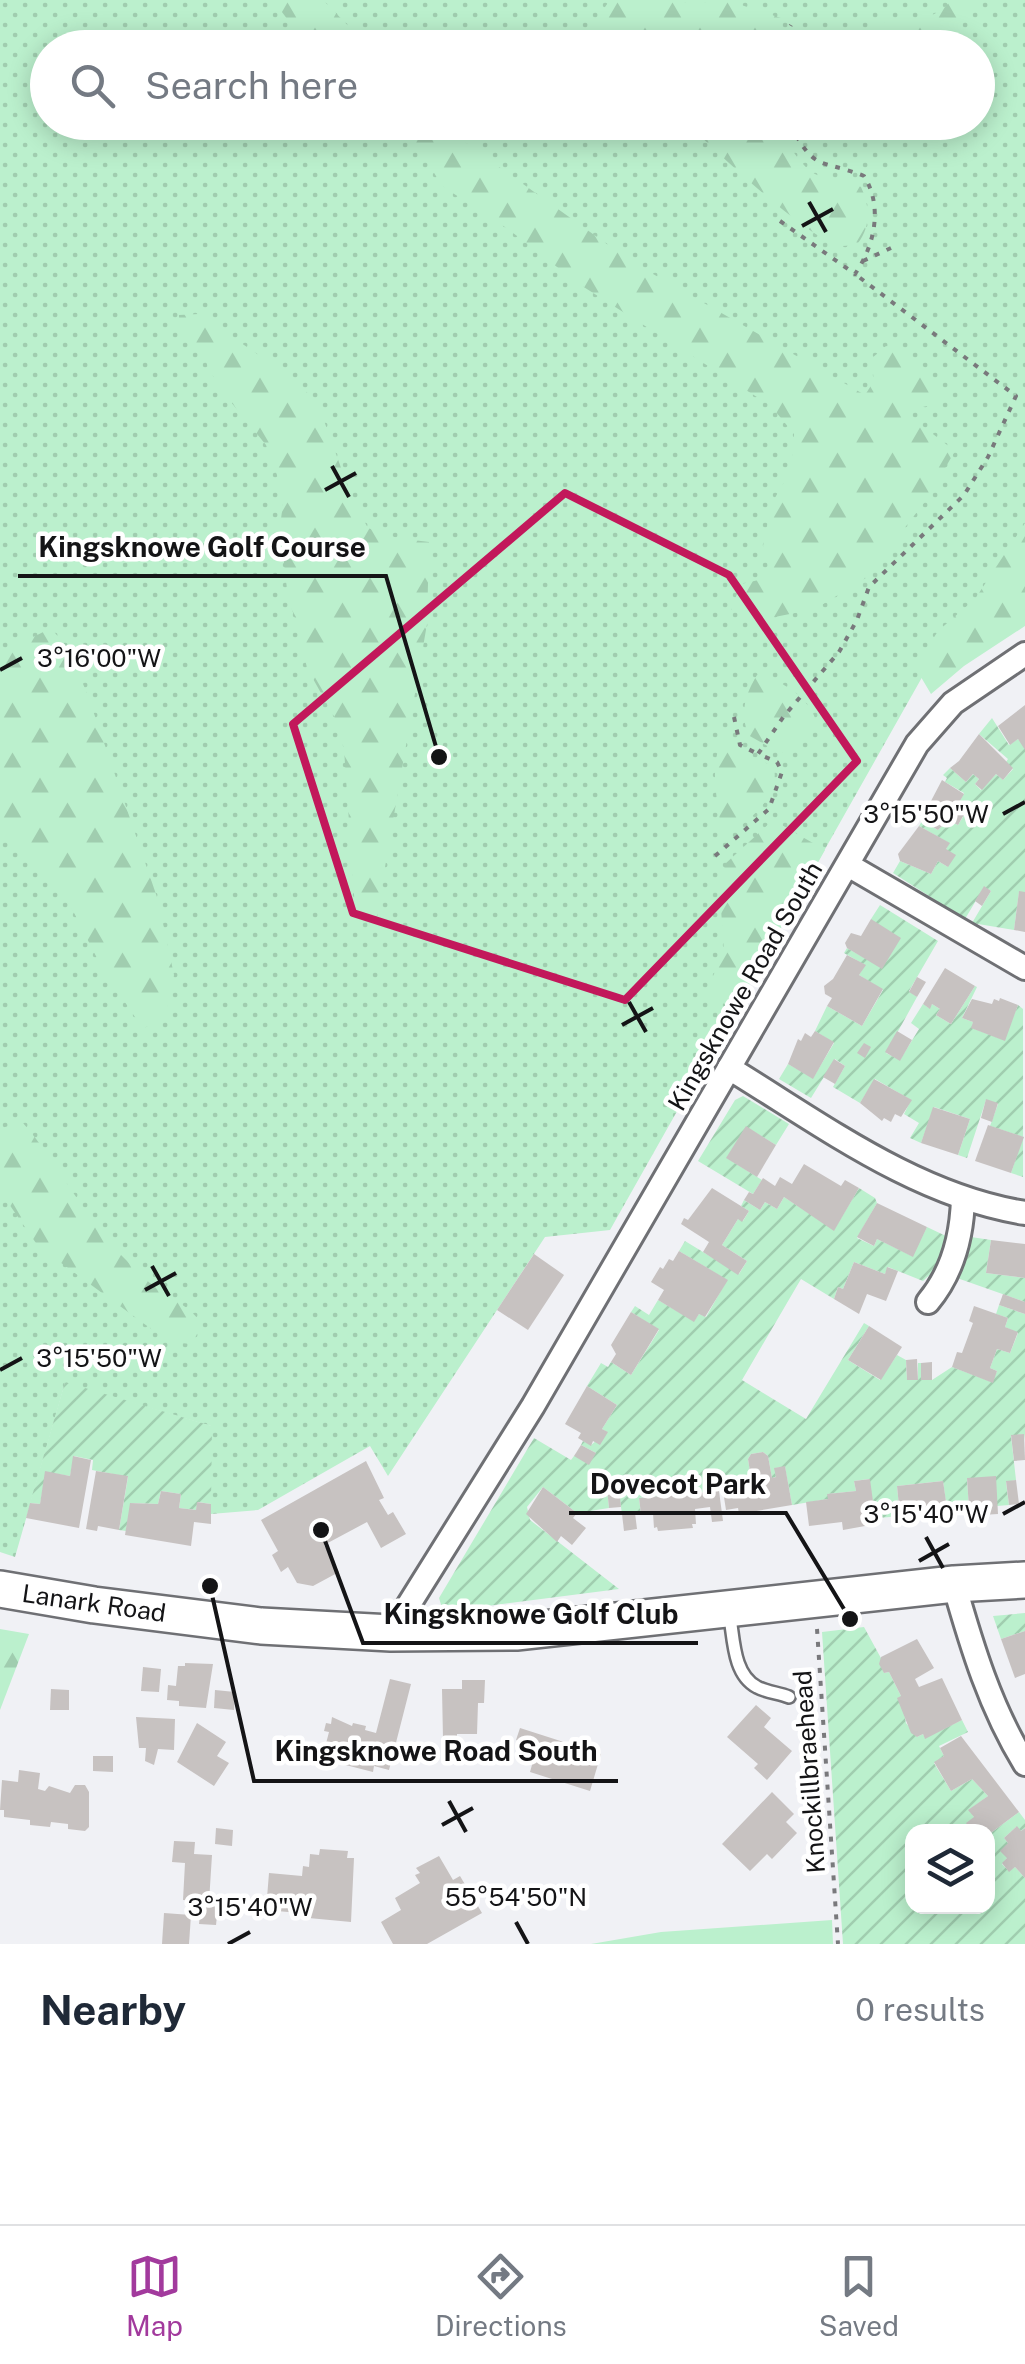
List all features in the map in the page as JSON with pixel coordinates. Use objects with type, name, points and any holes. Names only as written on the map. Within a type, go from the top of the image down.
[{"type":"main road","name":"Lanark Road","points":[[0,1589],[261,1626],[391,1633],[516,1632],[815,1598],[1025,1580]]},
{"type":"street","name":"Kingsknowe Road South","points":[[391,1633],[533,1406],[928,730],[965,694],[1025,654]]},
{"type":"street","points":[[848,865],[1025,968]]},
{"type":"street","points":[[729,1068],[889,1164],[964,1198],[1025,1213]]},
{"type":"street","points":[[928,1302],[952,1264],[964,1198]]},
{"type":"street","points":[[954,1584],[985,1686],[1025,1764]]},
{"type":"lane","points":[[729,1608],[737,1661],[745,1677],[757,1687],[788,1698]]},
{"type":"path","points":[[788,30],[791,25]]},
{"type":"path","points":[[799,140],[807,154],[822,166],[864,176],[874,191],[876,211],[870,245],[854,274]]},
{"type":"path","points":[[758,754],[784,716],[839,652],[869,587],[964,494],[988,457],[1016,396],[780,222]]},
{"type":"path","points":[[864,261],[891,248]]},
{"type":"path","points":[[715,856],[769,809],[782,772],[777,762],[740,745],[734,716]]},
{"type":"path","name":"Knockillbraehead","points":[[815,1598],[838,1944]]},
{"type":"highlighted area","points":[[565,493],[729,575],[857,761],[625,1000],[353,913],[293,724]]},
{"type":"green space","points":[[0,0],[1025,0],[1025,580],[929,665],[610,1230],[545,1237],[388,1476],[370,1446],[258,1510],[211,1514],[211,1426],[65,1383],[15,1557],[0,1552]]},
{"type":"green space","points":[[273,0],[323,0],[352,30],[295,30]]},
{"type":"green space","points":[[610,0],[726,0],[784,19],[776,30],[595,30]]},
{"type":"green space","points":[[952,0],[979,0],[961,18],[941,30],[872,30],[884,23],[922,18]]},
{"type":"green space","points":[[414,140],[463,140],[632,262],[865,395],[874,381],[871,359],[886,346],[923,366],[935,382],[942,403],[903,411],[955,451],[927,499],[866,578],[815,609],[750,622],[731,609],[741,584],[771,577],[763,546],[772,503],[792,468],[794,434],[771,406],[579,284],[508,229],[442,186]]},
{"type":"green space","points":[[705,140],[786,140],[809,170],[861,187],[868,216],[858,243],[842,246],[809,229]]},
{"type":"green space","points":[[199,314],[295,380],[318,404],[353,501],[368,528],[397,538],[429,542],[427,624],[377,916],[367,923],[355,909],[344,749],[336,720],[307,668],[288,598],[280,527],[283,503],[277,475],[266,445],[226,396],[209,370],[202,350],[179,326],[179,315]]},
{"type":"green space","points":[[1025,523],[1025,626],[964,666],[931,694],[915,667],[938,631],[975,599]]},
{"type":"green space","points":[[51,628],[69,650],[88,696],[158,900],[174,975],[166,1015],[143,1029],[102,968],[70,905],[0,827],[0,654]]},
{"type":"green space","points":[[757,675],[792,690],[815,718],[791,750],[780,753],[748,735],[745,704]]},
{"type":"green space","points":[[992,718],[1009,745],[1018,739],[1025,747],[1025,892],[1019,892],[1014,930],[972,923],[991,891],[984,887],[965,919],[893,873],[900,861],[931,874],[938,861],[948,867],[949,843],[919,826],[922,821],[938,830],[948,820],[958,825],[966,812],[957,806],[964,793],[945,782],[947,778],[943,775],[950,768],[966,782],[973,774],[979,779],[975,784],[981,790],[996,774],[1003,780],[1013,769],[1006,762],[1008,759],[979,734]]},
{"type":"green space","points":[[727,732],[739,753],[774,768],[775,778],[762,806],[729,834],[721,829],[715,779],[717,755]]},
{"type":"green space","points":[[773,820],[825,850],[735,1010],[709,995],[724,952],[720,894],[725,864]]},
{"type":"green space","points":[[880,905],[938,941],[909,991],[917,997],[886,1053],[900,1060],[919,1029],[911,1023],[923,1004],[940,1009],[936,1015],[951,1024],[975,986],[962,1018],[973,1022],[972,1028],[1004,1040],[1018,1005],[1023,1009],[1023,1137],[990,1126],[998,1104],[986,1100],[967,1158],[958,1155],[970,1119],[934,1107],[921,1143],[910,1138],[919,1123],[904,1114],[911,1100],[875,1079],[860,1103],[833,1087],[845,1066],[835,1059],[811,1098],[779,1079],[788,1064],[813,1078],[834,1043],[815,1031],[827,1006],[862,1026],[883,990],[859,975],[865,965],[844,953],[847,948],[882,968],[871,919]]},
{"type":"green space","points":[[743,1096],[789,1124],[776,1145],[746,1127],[727,1158],[762,1180],[753,1194],[698,1161],[735,1100]]},
{"type":"green space","points":[[23,1123],[120,1254],[202,1324],[192,1344],[169,1342],[38,1246],[0,1191],[0,1133],[5,1127]]},
{"type":"green space","points":[[1023,1137],[1023,1177],[1011,1173]]},
{"type":"green space","points":[[859,1188],[877,1203],[857,1238],[874,1246],[877,1239],[912,1256],[927,1227],[948,1237],[939,1266],[923,1281],[888,1267],[885,1274],[854,1262],[843,1289],[838,1287],[834,1299],[801,1279],[742,1380],[806,1419],[864,1323],[869,1326],[848,1360],[880,1380],[897,1355],[906,1360],[907,1380],[918,1380],[921,1363],[922,1380],[932,1380],[952,1367],[992,1382],[997,1371],[990,1368],[997,1349],[1010,1353],[1018,1333],[1005,1327],[1008,1318],[996,1314],[999,1305],[1025,1314],[1025,1440],[1024,1434],[1011,1436],[1016,1480],[1006,1482],[1009,1505],[997,1506],[967,1478],[969,1509],[947,1510],[943,1481],[897,1486],[900,1516],[879,1518],[876,1524],[869,1479],[854,1481],[856,1491],[828,1494],[828,1499],[792,1505],[785,1467],[775,1468],[776,1477],[772,1478],[768,1456],[763,1452],[751,1454],[751,1478],[734,1481],[735,1489],[684,1494],[662,1487],[662,1496],[639,1498],[641,1514],[622,1514],[618,1487],[607,1489],[609,1508],[577,1513],[543,1487],[527,1507],[530,1520],[619,1589],[449,1611],[442,1608],[439,1598],[534,1438],[571,1460],[574,1456],[596,1453],[581,1445],[583,1441],[591,1445],[607,1432],[602,1429],[617,1405],[587,1386],[601,1363],[608,1367],[611,1362],[631,1375],[659,1330],[631,1312],[635,1306],[649,1315],[658,1300],[694,1321],[699,1314],[706,1317],[727,1280],[679,1251],[685,1241],[739,1274],[747,1261],[722,1245],[738,1219],[743,1221],[749,1211],[741,1206],[744,1200],[760,1210],[765,1202],[777,1209],[784,1197],[834,1230]]},
{"type":"green space","points":[[971,1237],[991,1240],[986,1273],[1025,1278],[1025,1302],[957,1278]]},
{"type":"green space","points":[[65,1382],[212,1426],[211,1504],[198,1502],[196,1510],[179,1508],[181,1494],[161,1491],[158,1504],[131,1503],[126,1531],[119,1530],[128,1477],[92,1470],[93,1460],[74,1456],[70,1476],[46,1472],[40,1504],[30,1503]]},
{"type":"green space","points":[[1025,1613],[1025,1631],[1001,1639],[993,1616]]},
{"type":"green space","points":[[864,1627],[882,1660],[884,1673],[889,1672],[901,1696],[906,1723],[917,1737],[923,1734],[925,1738],[962,1720],[968,1732],[939,1746],[944,1756],[934,1763],[951,1791],[972,1779],[988,1796],[969,1810],[974,1824],[905,1824],[905,1914],[995,1914],[995,1830],[1019,1812],[1025,1828],[1021,1831],[1016,1827],[1004,1838],[1008,1843],[1007,1858],[1002,1864],[1009,1871],[1015,1867],[1025,1878],[1025,1944],[843,1944],[822,1632]]},
{"type":"green space","points":[[0,1629],[29,1634],[0,1710]]},
{"type":"green space","points":[[832,1920],[833,1944],[591,1944],[661,1932]]},
{"type":"building","points":[[1025,705],[1025,750],[1018,739],[1010,745],[998,726]]},
{"type":"building","points":[[979,734],[1013,768],[1003,780],[996,774],[982,790],[975,784],[979,779],[973,774],[966,782],[950,768]]},
{"type":"building","points":[[942,780],[964,794],[957,806],[966,811],[958,825],[948,820],[938,830],[921,820]]},
{"type":"building","points":[[919,826],[950,843],[946,849],[956,855],[948,867],[938,861],[931,874],[900,861],[898,854]]},
{"type":"building","points":[[984,886],[991,891],[982,906],[975,901]]},
{"type":"building","points":[[1019,891],[1025,892],[1025,932],[1014,930]]},
{"type":"building","points":[[871,919],[901,938],[882,969],[845,943],[851,933],[861,936]]},
{"type":"building","points":[[847,955],[866,965],[859,975],[883,989],[862,1026],[827,1006],[832,998],[825,994],[824,986],[833,979]]},
{"type":"building","points":[[945,968],[975,986],[951,1024],[936,1015],[940,1009],[923,1004]]},
{"type":"building","points":[[917,977],[926,982],[917,997],[909,992]]},
{"type":"building","points":[[1000,998],[1018,1005],[1005,1041],[971,1028],[973,1022],[962,1018],[972,999],[992,1004]]},
{"type":"building","points":[[815,1031],[834,1042],[813,1079],[788,1064],[798,1039],[801,1041],[805,1033],[811,1037]]},
{"type":"building","points":[[897,1031],[912,1040],[900,1061],[885,1052]]},
{"type":"building","points":[[864,1043],[871,1047],[865,1058],[857,1053]]},
{"type":"building","points":[[834,1059],[845,1066],[835,1084],[823,1077]]},
{"type":"building","points":[[874,1079],[912,1100],[901,1117],[895,1114],[891,1122],[884,1118],[882,1121],[860,1103]]},
{"type":"building","points":[[986,1099],[998,1103],[992,1122],[981,1118]]},
{"type":"building","points":[[933,1107],[970,1119],[958,1155],[921,1143]]},
{"type":"building","points":[[988,1125],[1024,1137],[1011,1173],[975,1161]]},
{"type":"building","points":[[746,1126],[776,1145],[757,1177],[726,1158]]},
{"type":"building","points":[[804,1164],[841,1186],[845,1180],[859,1188],[834,1231],[784,1197],[777,1209],[765,1202],[760,1210],[744,1200],[763,1178],[775,1186],[780,1177],[792,1184]]},
{"type":"building","points":[[712,1188],[749,1211],[742,1222],[738,1219],[722,1245],[747,1261],[738,1275],[703,1252],[709,1242],[681,1224]]},
{"type":"building","points":[[877,1203],[927,1227],[913,1257],[877,1239],[874,1246],[857,1237]]},
{"type":"building","points":[[991,1240],[1025,1244],[1025,1278],[986,1273]]},
{"type":"building","points":[[679,1251],[728,1280],[705,1317],[699,1314],[694,1322],[658,1300],[664,1290],[651,1282],[660,1267],[663,1269],[669,1259],[673,1261]]},
{"type":"building","points":[[534,1254],[564,1275],[528,1330],[497,1310]]},
{"type":"building","points":[[854,1262],[885,1274],[887,1267],[898,1271],[886,1301],[867,1294],[859,1314],[834,1299],[838,1287],[843,1289]]},
{"type":"building","points":[[1003,1294],[1025,1302],[1025,1314],[999,1305]]},
{"type":"building","points":[[974,1306],[1008,1318],[1005,1327],[1018,1332],[1010,1353],[997,1349],[990,1368],[997,1371],[993,1383],[952,1367],[973,1323],[969,1321]]},
{"type":"building","points":[[631,1312],[659,1329],[631,1375],[611,1362],[616,1354],[611,1345]]},
{"type":"building","points":[[869,1326],[902,1347],[881,1380],[848,1360]]},
{"type":"building","points":[[917,1359],[918,1380],[907,1380],[906,1360]]},
{"type":"building","points":[[932,1362],[932,1380],[921,1380],[921,1363]]},
{"type":"building","points":[[587,1386],[617,1405],[602,1429],[608,1432],[600,1445],[593,1441],[591,1446],[578,1438],[581,1433],[565,1424]]},
{"type":"building","points":[[1024,1434],[1025,1460],[1014,1461],[1011,1435]]},
{"type":"building","points":[[581,1445],[596,1453],[589,1465],[574,1456]]},
{"type":"building","points":[[763,1452],[768,1456],[772,1478],[776,1477],[774,1468],[785,1466],[792,1505],[739,1514],[738,1508],[726,1510],[723,1491],[735,1489],[733,1481],[751,1478],[748,1459],[751,1454]]},
{"type":"building","points":[[73,1456],[91,1460],[79,1528],[26,1518],[30,1503],[40,1504],[45,1471],[70,1476]]},
{"type":"building","points":[[366,1461],[384,1498],[379,1500],[388,1515],[393,1512],[406,1534],[381,1548],[367,1522],[324,1545],[339,1572],[313,1586],[297,1583],[288,1567],[281,1572],[272,1555],[278,1551],[261,1520]]},
{"type":"building","points":[[96,1471],[128,1476],[119,1530],[98,1526],[97,1531],[86,1529]]},
{"type":"building","points":[[996,1476],[998,1514],[982,1515],[982,1508],[969,1509],[967,1478]]},
{"type":"building","points":[[870,1479],[876,1524],[843,1530],[842,1522],[809,1526],[806,1502],[828,1499],[827,1494],[856,1491],[854,1481]]},
{"type":"building","points":[[1016,1480],[1019,1504],[1009,1505],[1006,1481]]},
{"type":"building","points":[[943,1481],[948,1515],[912,1521],[912,1515],[900,1516],[897,1486]]},
{"type":"building","points":[[683,1485],[684,1494],[719,1491],[723,1521],[712,1522],[710,1507],[695,1509],[693,1528],[654,1528],[653,1513],[641,1514],[639,1498],[662,1496],[662,1487]]},
{"type":"building","points":[[543,1487],[577,1513],[573,1518],[586,1528],[572,1545],[561,1536],[557,1542],[526,1514]]},
{"type":"building","points":[[619,1487],[621,1507],[609,1508],[607,1489]]},
{"type":"building","points":[[161,1491],[181,1494],[179,1508],[196,1510],[197,1502],[211,1504],[211,1524],[194,1522],[191,1546],[125,1535],[130,1503],[158,1504]]},
{"type":"building","points":[[635,1513],[637,1529],[624,1531],[622,1514]]},
{"type":"building","points":[[1025,1631],[1025,1674],[1015,1678],[1001,1639]]},
{"type":"building","points":[[917,1639],[934,1668],[915,1679],[919,1687],[942,1678],[962,1720],[925,1739],[923,1734],[917,1737],[911,1733],[897,1698],[901,1696],[889,1672],[884,1673],[879,1664],[881,1657]]},
{"type":"building","points":[[213,1664],[206,1708],[179,1706],[179,1701],[167,1700],[168,1685],[176,1686],[178,1666]]},
{"type":"building","points":[[143,1667],[161,1669],[159,1692],[141,1691]]},
{"type":"building","points":[[390,1679],[411,1684],[389,1770],[374,1766],[373,1772],[322,1759],[329,1732],[324,1731],[332,1717],[352,1726],[366,1726],[365,1730],[376,1733]]},
{"type":"building","points":[[462,1680],[485,1680],[484,1703],[478,1703],[477,1734],[443,1739],[442,1689],[462,1689]]},
{"type":"building","points":[[51,1689],[69,1690],[69,1710],[50,1710]]},
{"type":"building","points":[[215,1690],[235,1692],[234,1710],[214,1708]]},
{"type":"building","points":[[756,1705],[771,1718],[764,1727],[792,1751],[767,1780],[754,1768],[758,1764],[727,1737]]},
{"type":"building","points":[[136,1717],[175,1719],[174,1750],[158,1749],[154,1765],[145,1761],[146,1748],[139,1748]]},
{"type":"building","points":[[197,1723],[226,1742],[217,1756],[229,1763],[214,1786],[177,1762]]},
{"type":"building","points":[[520,1728],[601,1754],[590,1791],[530,1772],[537,1747],[516,1740]]},
{"type":"building","points":[[961,1736],[1019,1812],[995,1830],[995,1824],[967,1824],[974,1817],[968,1810],[988,1796],[972,1779],[951,1791],[934,1762],[944,1756],[940,1748]]},
{"type":"building","points":[[93,1756],[113,1756],[113,1772],[93,1771]]},
{"type":"building","points":[[19,1770],[40,1773],[38,1789],[45,1791],[49,1786],[70,1793],[75,1785],[85,1785],[89,1792],[89,1827],[85,1831],[51,1822],[50,1827],[30,1825],[30,1820],[4,1817],[4,1810],[0,1810],[2,1780],[18,1782]]},
{"type":"building","points":[[772,1792],[794,1814],[786,1822],[797,1833],[772,1859],[767,1854],[750,1871],[722,1844]]},
{"type":"building","points":[[1017,1826],[1021,1831],[1025,1828],[1025,1878],[1015,1867],[1009,1872],[1002,1863],[1007,1858],[1000,1851],[1008,1843],[1004,1838]]},
{"type":"building","points":[[216,1828],[233,1830],[232,1846],[215,1844]]},
{"type":"building","points":[[174,1841],[195,1842],[194,1854],[212,1855],[209,1902],[183,1900],[185,1863],[172,1862]]},
{"type":"building","points":[[320,1849],[348,1851],[347,1858],[354,1858],[351,1922],[266,1910],[269,1873],[302,1876],[303,1866],[309,1867],[310,1854],[319,1855]]},
{"type":"building","points":[[439,1856],[453,1880],[460,1876],[482,1913],[427,1944],[393,1944],[381,1922],[401,1910],[395,1898],[420,1883],[416,1868]]},
{"type":"building","points":[[201,1905],[218,1907],[216,1925],[199,1924]]},
{"type":"building","points":[[164,1913],[191,1915],[189,1944],[162,1944]]},
{"type":"place","name":"Kingsknowe Golf Course","points":[[439,757]]},
{"type":"place","name":"Kingsknowe Golf Club","points":[[321,1530]]},
{"type":"place","name":"Kingsknowe Road South","points":[[210,1586]]},
{"type":"place","name":"Dovecot Park","points":[[850,1619]]}]
